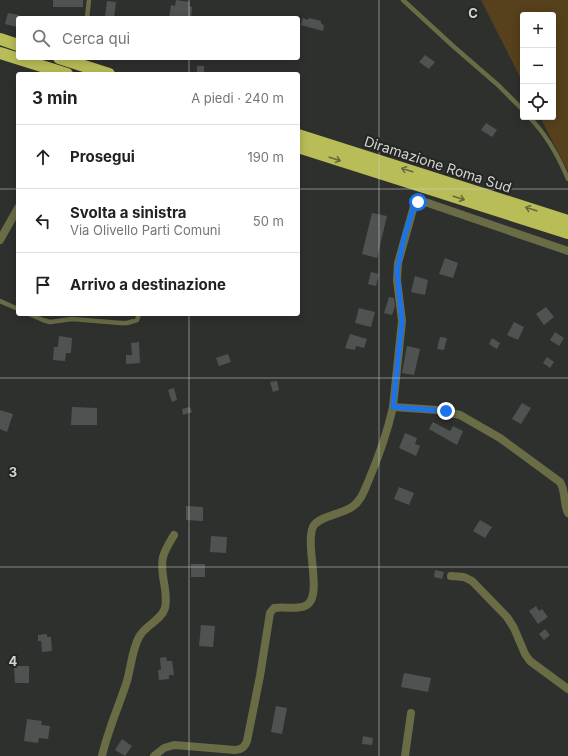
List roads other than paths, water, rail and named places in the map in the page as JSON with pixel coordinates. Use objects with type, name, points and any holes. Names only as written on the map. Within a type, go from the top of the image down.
[{"type":"highway","points":[[0,39],[16,44]]},
{"type":"highway","points":[[0,53],[16,58]]},
{"type":"highway","points":[[22,60],[61,72]]},
{"type":"highway","points":[[65,60],[103,72]]},
{"type":"highway","name":"Diramazione Roma Sud","points":[[300,136],[568,221]]},
{"type":"highway","name":"Diramazione Roma Sud","points":[[300,148],[568,233]]},
{"type":"street","points":[[154,756],[164,748],[174,745],[240,750],[244,747],[247,741],[260,676],[270,613],[274,608],[297,608],[306,606],[310,602],[313,594],[312,529],[317,522],[356,505],[382,447],[393,407],[402,321],[397,271],[404,238],[416,203],[420,201],[428,202],[568,251]]},
{"type":"street","points":[[0,240],[16,212]]},
{"type":"street","points":[[393,407],[452,412],[495,435],[560,482],[563,487],[568,513]]},
{"type":"street","points":[[102,756],[128,677],[136,642],[143,630],[160,616],[164,610],[166,596],[162,570],[163,559],[174,536]]},
{"type":"street","points":[[451,576],[464,577],[472,581],[507,617],[530,661],[568,689]]},
{"type":"street","points":[[405,756],[412,713]]},
{"type":"lane","points":[[87,16],[89,0]]},
{"type":"lane","points":[[403,0],[498,85],[520,107]]},
{"type":"lane","points":[[532,120],[545,134],[553,146],[568,179]]},
{"type":"lane","points":[[0,301],[16,308]]},
{"type":"lane","points":[[34,316],[50,322],[72,319],[127,323],[136,320],[139,316]]}]
